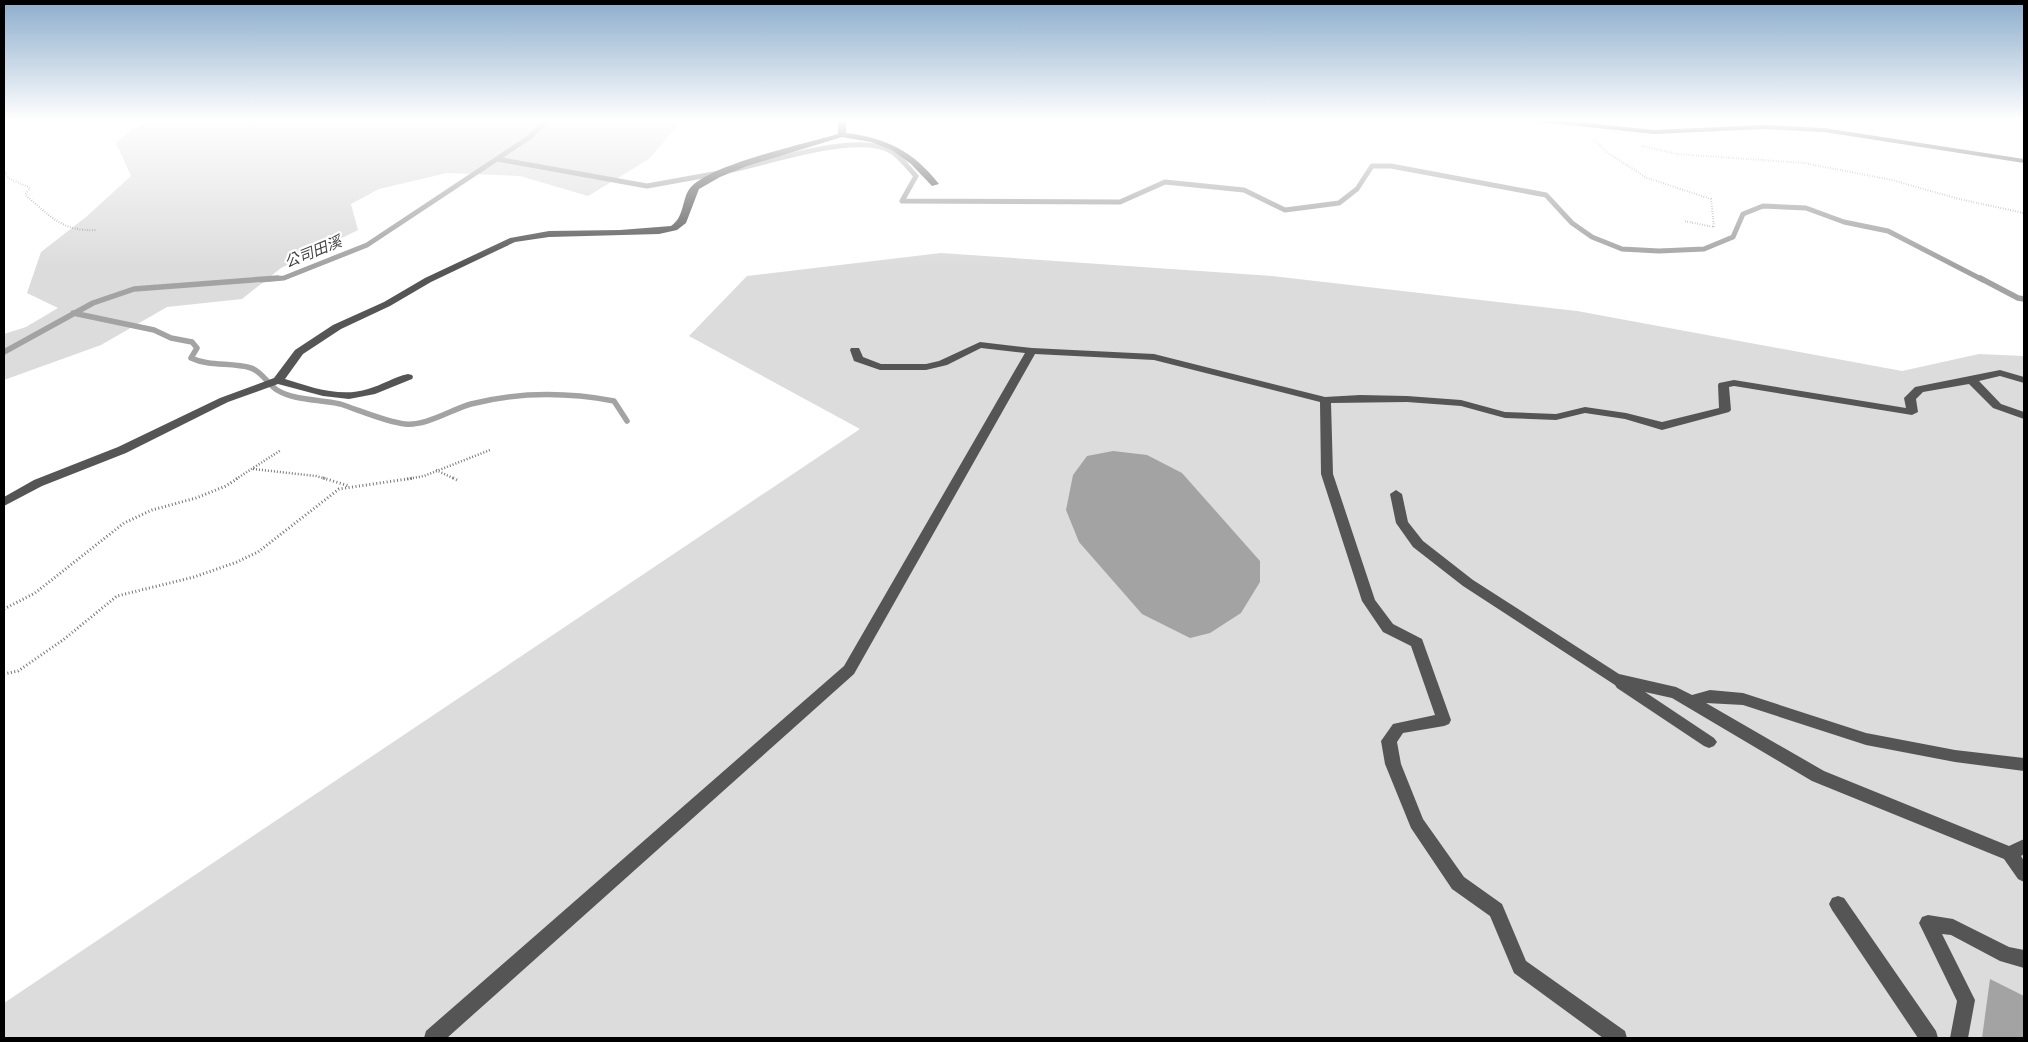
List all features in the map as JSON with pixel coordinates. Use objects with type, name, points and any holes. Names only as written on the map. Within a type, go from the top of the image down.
[{"type":"street","points":[[4,502],[38,482],[122,450],[224,400],[275,381],[299,352],[337,327],[387,304],[428,280],[513,240],[549,234],[620,233],[659,231],[674,228],[682,223],[695,188],[717,175],[735,169]]},
{"type":"street","points":[[922,169],[935,184]]},
{"type":"street","points":[[855,350],[858,359],[880,367],[926,367],[942,363],[980,345],[1032,352],[1154,357],[1325,400],[1360,398],[1407,399],[1461,404],[1505,415],[1556,417],[1584,410],[1626,416],[1662,426],[1724,410],[1723,385],[1734,383],[1912,412],[1910,398],[1919,389],[2000,373],[2024,380]]},
{"type":"street","points":[[433,1038],[849,670],[1032,352]]},
{"type":"street","points":[[275,381],[349,396],[376,389],[408,377]]},
{"type":"street","points":[[1971,380],[1997,406],[2024,416]]},
{"type":"street","points":[[1325,400],[1327,474],[1369,601],[1388,628],[1417,643],[1444,720],[1398,728],[1389,741],[1393,764],[1417,823],[1458,883],[1496,910],[1520,967],[1618,1038]]},
{"type":"street","points":[[1396,494],[1402,523],[1418,544],[1468,583],[1709,742]]},
{"type":"street","points":[[1615,679],[1676,694],[1818,776],[2017,850],[2024,874]]},
{"type":"street","points":[[1689,702],[1710,696],[1744,699],[1866,739],[1955,756],[2024,764]]},
{"type":"street","points":[[1838,904],[1929,1038]]},
{"type":"street","points":[[1959,1038],[1966,1000],[1928,923],[1953,927],[2006,955],[2024,959]]},
{"type":"path","points":[[1632,169],[1647,178],[1712,200],[1714,227],[1684,221]]},
{"type":"path","points":[[1833,169],[1892,180],[1958,199],[2024,213]]},
{"type":"path","points":[[4,170],[8,178],[30,188],[25,195],[64,226],[79,231],[96,230]]},
{"type":"path","points":[[4,609],[36,593],[124,523],[152,510],[196,498],[226,486],[281,450]]},
{"type":"path","points":[[4,674],[18,671],[63,640],[117,596],[194,577],[237,562],[258,552],[339,489],[350,486],[383,484],[424,476],[435,470],[490,450]]},
{"type":"path","points":[[253,469],[316,476],[350,486]]},
{"type":"path","points":[[435,470],[457,480]]},
{"type":"shaded area","points":[[128,169],[633,169],[588,196],[520,176],[447,173],[379,189],[351,204],[358,230],[281,268],[242,299],[167,307],[101,345],[4,380],[4,334],[26,327],[58,308],[27,293],[41,252],[86,217],[131,176]]},
{"type":"shaded area","points":[[941,253],[1272,276],[1577,311],[1902,371],[1979,354],[2024,356],[2024,1038],[4,1038],[4,1003],[860,429],[689,336],[747,276]]},
{"type":"shaded area","points":[[1113,451],[1147,455],[1182,473],[1260,561],[1260,582],[1241,613],[1210,633],[1190,638],[1142,614],[1079,542],[1066,510],[1073,475],[1087,456]]},
{"type":"shaded area","points":[[1990,979],[2024,996],[2024,1038],[1982,1038]]},
{"type":"waterway","name":"公司田溪","points":[[261,280],[284,278],[367,245],[482,169]]},
{"type":"waterway","points":[[550,169],[647,186],[719,173]]},
{"type":"waterway","points":[[732,170],[737,169]]},
{"type":"waterway","points":[[909,169],[916,176],[902,201],[1120,202],[1165,182],[1244,190],[1285,210],[1339,203],[1357,189],[1370,169]]},
{"type":"waterway","points":[[1405,169],[1546,195],[1572,223],[1592,237],[1622,249],[1659,251],[1704,249],[1733,237],[1743,214],[1763,206],[1806,208],[1844,222],[1888,231],[1983,280]]},
{"type":"waterway","name":"公司田溪","points":[[74,313],[93,303],[134,289],[278,278]]},
{"type":"waterway","points":[[1980,278],[2018,298],[2024,299]]},
{"type":"waterway","name":"公司田溪","points":[[4,352],[74,313]]},
{"type":"waterway","points":[[74,313],[154,330],[171,338],[192,342],[197,348],[191,358],[198,361],[251,368],[284,394],[340,404],[398,423],[422,423],[471,404],[524,395],[578,396],[614,401],[627,421]]}]
